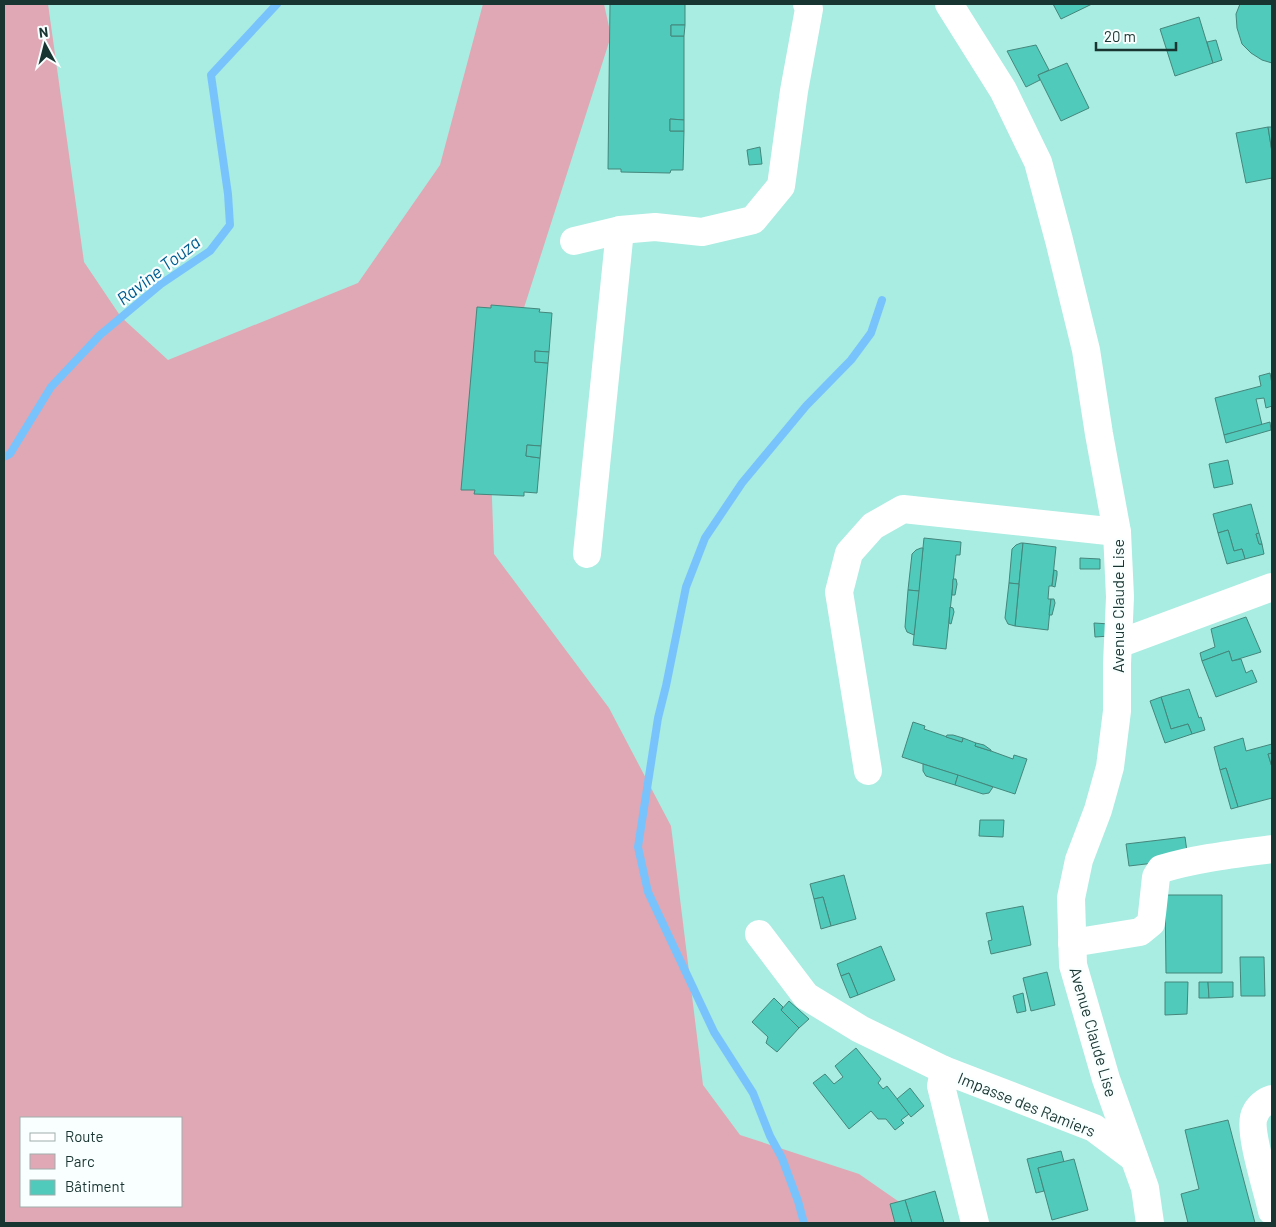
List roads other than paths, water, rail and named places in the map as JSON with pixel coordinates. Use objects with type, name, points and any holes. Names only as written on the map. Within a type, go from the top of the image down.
[{"type":"street","points":[[574,242],[620,230],[655,227],[702,232],[753,220],[781,186],[794,91],[809,10],[807,4]]},
{"type":"street","name":"Avenue Claude Lise","points":[[949,4],[1004,90],[1038,162],[1060,240],[1086,350],[1099,434],[1118,532],[1120,598],[1117,711],[1110,767],[1098,810],[1079,860],[1071,898],[1073,965],[1106,1079],[1145,1188],[1150,1223]]},
{"type":"street","points":[[587,554],[620,230]]},
{"type":"street","points":[[868,771],[839,592],[849,553],[873,526],[903,509],[1118,532]]},
{"type":"street","points":[[1118,644],[1272,587]]},
{"type":"street","points":[[1072,943],[1140,932],[1151,923],[1156,877],[1161,869],[1180,863],[1218,856],[1272,849]]},
{"type":"street","name":"Impasse des Ramiers","points":[[759,934],[806,996],[860,1029],[944,1070],[1094,1128],[1134,1158]]},
{"type":"street","name":"Impasse des Ramiers","points":[[944,1070],[940,1086],[975,1223]]},
{"type":"street","points":[[1272,1099],[1266,1101],[1254,1115],[1253,1136],[1272,1211]]},
{"type":"waterway","name":"Ravine Touza","points":[[4,457],[10,454],[51,387],[100,335],[161,284],[210,251],[230,225],[228,194],[211,75],[277,4]]},
{"type":"waterway","points":[[804,1223],[782,1158],[770,1136],[753,1093],[714,1032],[648,892],[638,847],[658,718],[686,587],[705,538],[742,483],[806,406],[851,360],[871,333],[882,300]]}]
